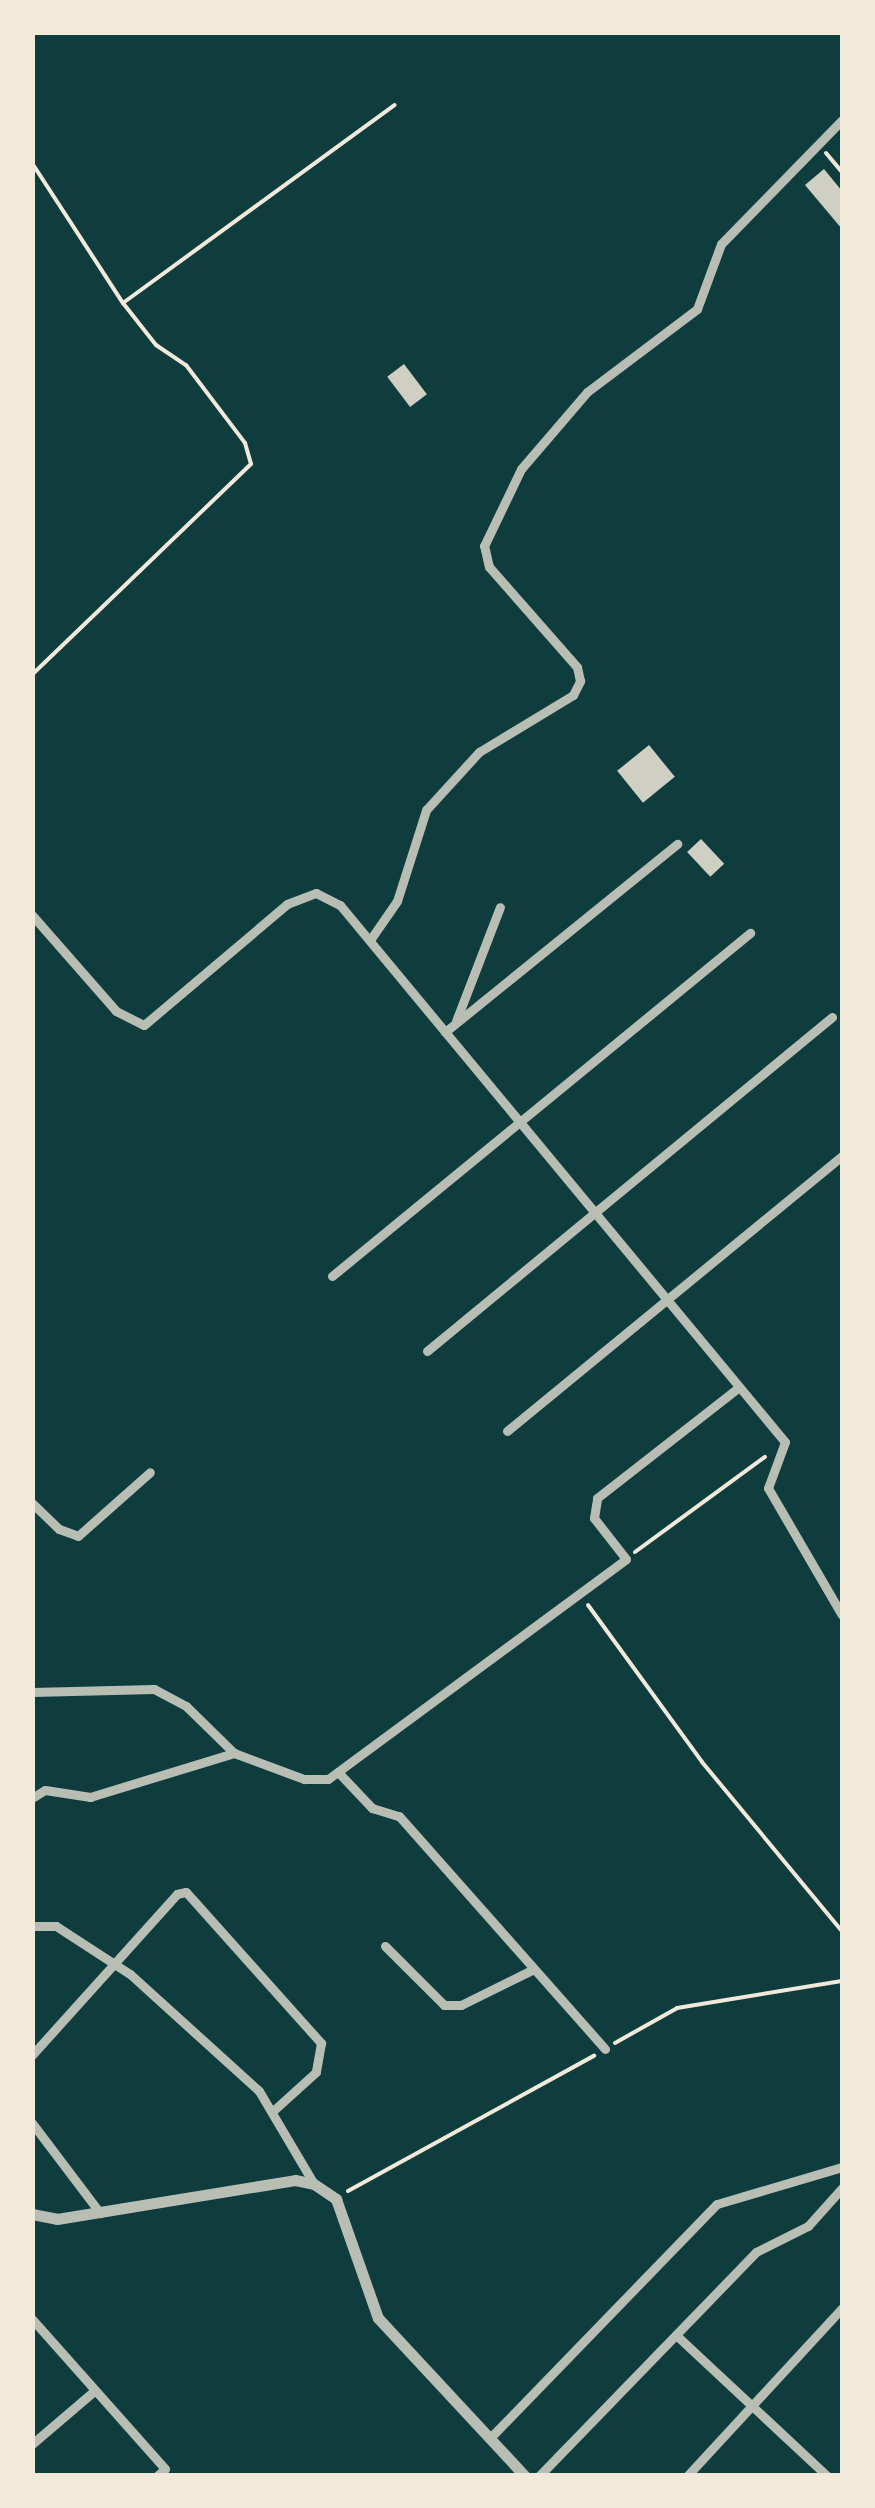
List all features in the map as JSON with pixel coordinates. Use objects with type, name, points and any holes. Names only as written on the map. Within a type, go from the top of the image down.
[{"type":"street","points":[[370,940],[397,902],[426,810],[478,752],[572,694],[580,681],[577,667],[489,567],[484,546],[522,469],[587,392],[697,309],[720,244],[842,120]]},
{"type":"street","points":[[450,1028],[677,844]]},
{"type":"street","points":[[32,914],[116,1012],[144,1026],[287,904],[316,892],[340,905],[450,1028],[520,1121],[784,1442],[768,1488],[842,1615]]},
{"type":"street","points":[[450,1028],[500,907]]},
{"type":"street","points":[[332,1276],[750,932]]},
{"type":"street","points":[[427,1351],[832,1017]]},
{"type":"street","points":[[507,1430],[842,1156]]},
{"type":"street","points":[[32,1692],[154,1690],[186,1706],[234,1753],[316,1782],[338,1772],[626,1558],[594,1518],[597,1498],[739,1387]]},
{"type":"street","points":[[32,1503],[60,1529],[78,1536],[150,1472]]},
{"type":"street","points":[[32,1798],[45,1790],[90,1796],[234,1753]]},
{"type":"street","points":[[338,1772],[372,1808],[399,1816],[604,2049]]},
{"type":"street","points":[[32,2055],[176,1894],[196,1895],[322,2043],[316,2072],[274,2110]]},
{"type":"street","points":[[32,1926],[56,1926],[115,1964],[274,2110],[314,2184]]},
{"type":"street","points":[[385,1946],[444,2005],[461,2005],[534,1969]]},
{"type":"street","points":[[32,2123],[100,2213]]},
{"type":"street","points":[[490,2438],[717,2204],[842,2167]]},
{"type":"street","points":[[32,2214],[100,2213],[295,2180],[314,2184],[336,2198],[378,2318],[525,2476]]},
{"type":"street","points":[[540,2476],[756,2252],[808,2226],[842,2188]]},
{"type":"street","points":[[686,2476],[842,2308]]},
{"type":"street","points":[[32,2319],[165,2469],[157,2476]]},
{"type":"street","points":[[676,2335],[827,2476]]},
{"type":"street","points":[[32,2444],[94,2391]]},
{"type":"path","points":[[123,303],[396,105]]},
{"type":"path","points":[[820,146],[842,172]]},
{"type":"path","points":[[32,163],[123,303],[156,345],[186,365],[245,443],[251,464],[32,675]]},
{"type":"path","points":[[626,1558],[784,1442]]},
{"type":"path","points":[[580,1594],[702,1762],[842,1931]]},
{"type":"path","points":[[336,2198],[678,2008],[842,1981]]},
{"type":"building","points":[[824,169],[842,191],[842,229],[805,185]]},
{"type":"building","points":[[404,364],[427,394],[410,407],[387,377]]},
{"type":"building","points":[[649,745],[675,777],[643,803],[617,771]]},
{"type":"building","points":[[701,839],[724,864],[710,877],[687,852]]}]
